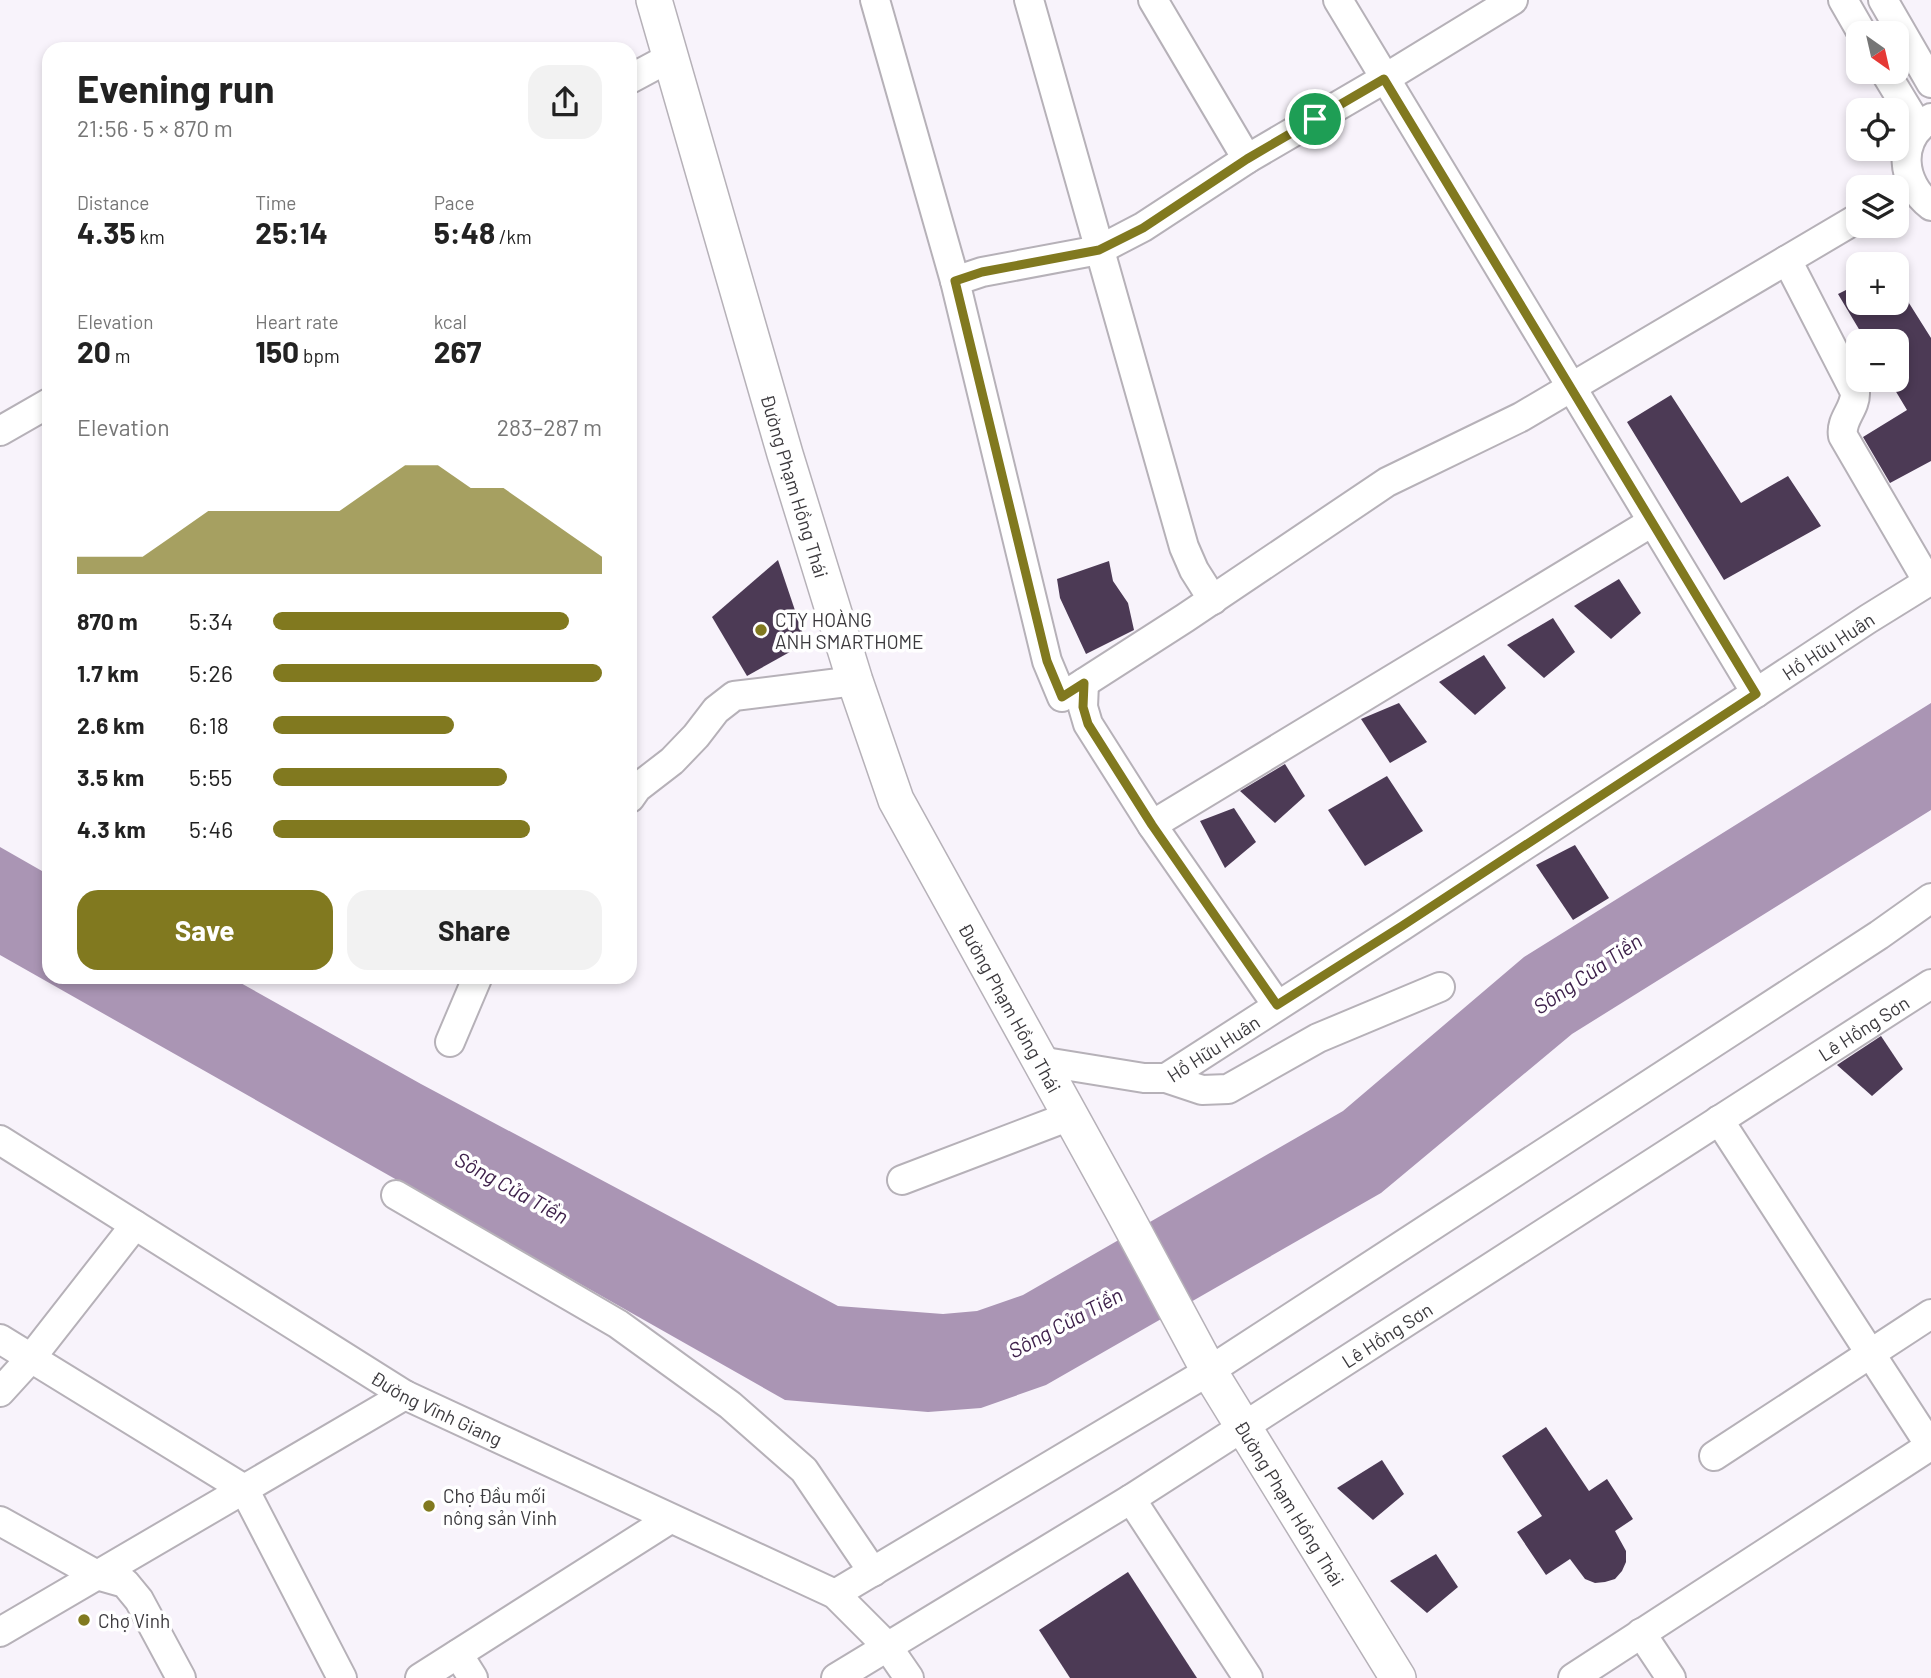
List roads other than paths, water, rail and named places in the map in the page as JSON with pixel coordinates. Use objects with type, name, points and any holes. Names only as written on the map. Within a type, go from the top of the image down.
[{"type":"main road","name":"Đường Phạm Hồng Thái","points":[[654,0],[785,454],[855,681],[896,800],[1209,1371],[1398,1678]]},
{"type":"street","points":[[875,0],[955,281],[1047,661],[1062,697],[1213,600],[1387,482],[1521,417],[1846,225]]},
{"type":"street","points":[[1029,0],[1184,547],[1194,570],[1213,600]]},
{"type":"street","points":[[1153,0],[1247,159]]},
{"type":"street","points":[[1338,0],[1756,694]]},
{"type":"street","points":[[1843,0],[1855,21]]},
{"type":"street","points":[[1883,0],[1931,83]]},
{"type":"street","points":[[955,281],[982,272],[1099,250],[1143,228],[1247,159],[1384,79],[1507,2]]},
{"type":"street","points":[[637,75],[671,57]]},
{"type":"street","points":[[1894,84],[1925,123],[1910,142],[1906,157],[1914,196]]},
{"type":"street","points":[[1787,260],[1855,392],[1853,406],[1842,425],[1843,436],[1930,581]]},
{"type":"street","points":[[0,431],[42,407]]},
{"type":"street","points":[[1152,825],[1652,522]]},
{"type":"street","name":"Hồ Hữu Huân","points":[[1039,1061],[1144,1078],[1166,1078],[1930,581]]},
{"type":"street","points":[[637,789],[672,761],[716,710],[734,696],[855,681]]},
{"type":"street","points":[[1084,683],[1083,707],[1088,724],[1152,825],[1277,1005]]},
{"type":"street","points":[[835,1594],[1209,1371],[1879,935],[1931,898]]},
{"type":"street","points":[[450,1042],[475,984]]},
{"type":"street","points":[[1166,1078],[1202,1090],[1228,1089],[1318,1038],[1440,987]]},
{"type":"street","name":"Lê Hồng Sơn","points":[[836,1678],[1130,1499],[1719,1120],[1929,989]]},
{"type":"street","points":[[902,1180],[1070,1116]]},
{"type":"street","points":[[1573,1678],[1931,1446],[1719,1120]]},
{"type":"street","name":"Đường Vĩnh Giang","points":[[0,1140],[405,1395],[835,1594],[887,1646],[909,1678]]},
{"type":"street","points":[[396,1195],[618,1324],[730,1405],[804,1470],[873,1572]]},
{"type":"street","points":[[0,1392],[31,1358],[135,1225]]},
{"type":"street","points":[[1714,1456],[1931,1314]]},
{"type":"street","points":[[0,1339],[244,1489],[342,1678]]},
{"type":"street","points":[[0,1632],[405,1395]]},
{"type":"street","points":[[1130,1499],[1248,1678]]},
{"type":"street","points":[[420,1678],[670,1519]]},
{"type":"street","points":[[0,1521],[97,1575],[120,1581],[129,1587],[139,1600],[181,1678]]},
{"type":"street","points":[[1641,1633],[1671,1678]]},
{"type":"street","points":[[458,1654],[473,1678]]},
{"type":"water","name":"Sông Cửa Tiền","points":[[1931,703],[1931,810],[1572,1034],[1381,1193],[1046,1385],[981,1408],[928,1412],[785,1400],[51,984],[242,984],[421,1084],[838,1306],[943,1314],[977,1311],[1023,1295],[1343,1111],[1524,957]]},
{"type":"water","points":[[0,847],[42,871],[42,979],[0,955]]},
{"type":"place","name":"CTY HOÀNG ANH SMARTHOME","points":[[761,630]]},
{"type":"place","name":"Chợ Đầu mối nông sản Vinh","points":[[429,1506]]},
{"type":"place","name":"Chợ Vinh","points":[[84,1620]]}]
